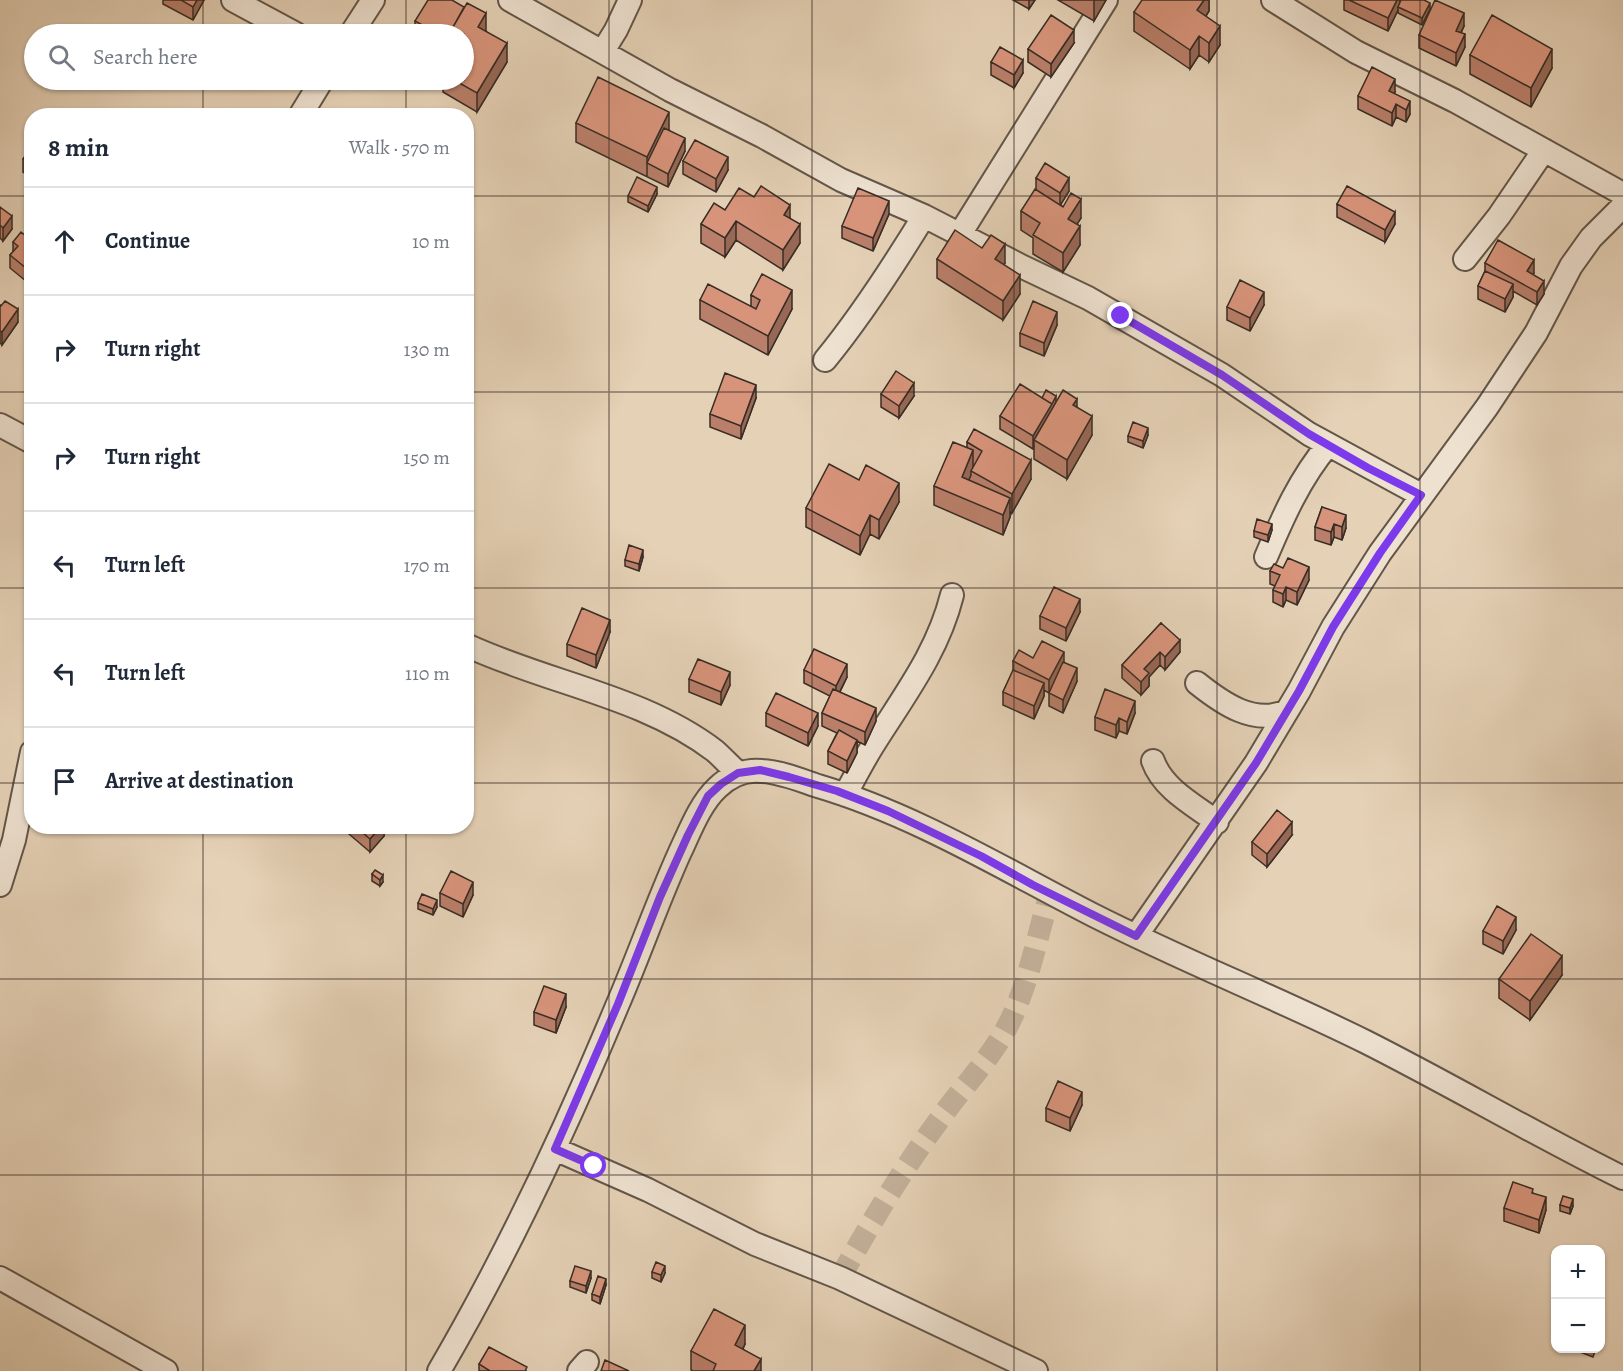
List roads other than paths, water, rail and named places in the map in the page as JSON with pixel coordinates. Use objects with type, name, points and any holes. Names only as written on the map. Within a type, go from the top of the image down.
[{"type":"street","points":[[232,0],[277,24]]},
{"type":"street","points":[[357,24],[373,0]]},
{"type":"street","points":[[510,0],[670,90],[762,136],[841,180],[924,216],[1088,298],[1222,375],[1328,445],[1421,495]]},
{"type":"street","points":[[603,51],[630,0]]},
{"type":"street","points":[[960,234],[1106,0]]},
{"type":"street","points":[[1273,0],[1356,52],[1455,101],[1623,194]]},
{"type":"street","points":[[305,108],[316,90]]},
{"type":"street","points":[[1465,259],[1499,216],[1544,150]]},
{"type":"street","points":[[1136,936],[1256,763],[1333,627],[1380,553],[1504,382],[1536,333],[1571,266],[1591,238],[1623,206]]},
{"type":"street","points":[[825,360],[874,293],[924,216]]},
{"type":"street","points":[[0,425],[24,438]]},
{"type":"street","points":[[1266,556],[1297,491],[1312,465],[1328,445]]},
{"type":"street","points":[[845,795],[873,744],[929,656],[946,619],[952,595]]},
{"type":"street","points":[[474,648],[639,709],[682,730],[715,751],[738,773]]},
{"type":"street","points":[[1197,683],[1222,702],[1249,715],[1280,714],[1287,711]]},
{"type":"street","points":[[1153,761],[1164,781],[1217,822]]},
{"type":"street","points":[[439,1371],[484,1293],[555,1149],[688,835],[708,796],[738,773],[760,770],[789,777],[888,811],[1136,936],[1367,1043],[1623,1178]]},
{"type":"street","points":[[0,885],[14,840],[24,791]]},
{"type":"street","points":[[555,1149],[648,1190],[755,1244],[840,1278],[1036,1371]]},
{"type":"street","points":[[0,1278],[166,1371]]},
{"type":"tunnel","points":[[840,1278],[914,1155],[1006,1029],[1024,985],[1050,893]]}]
